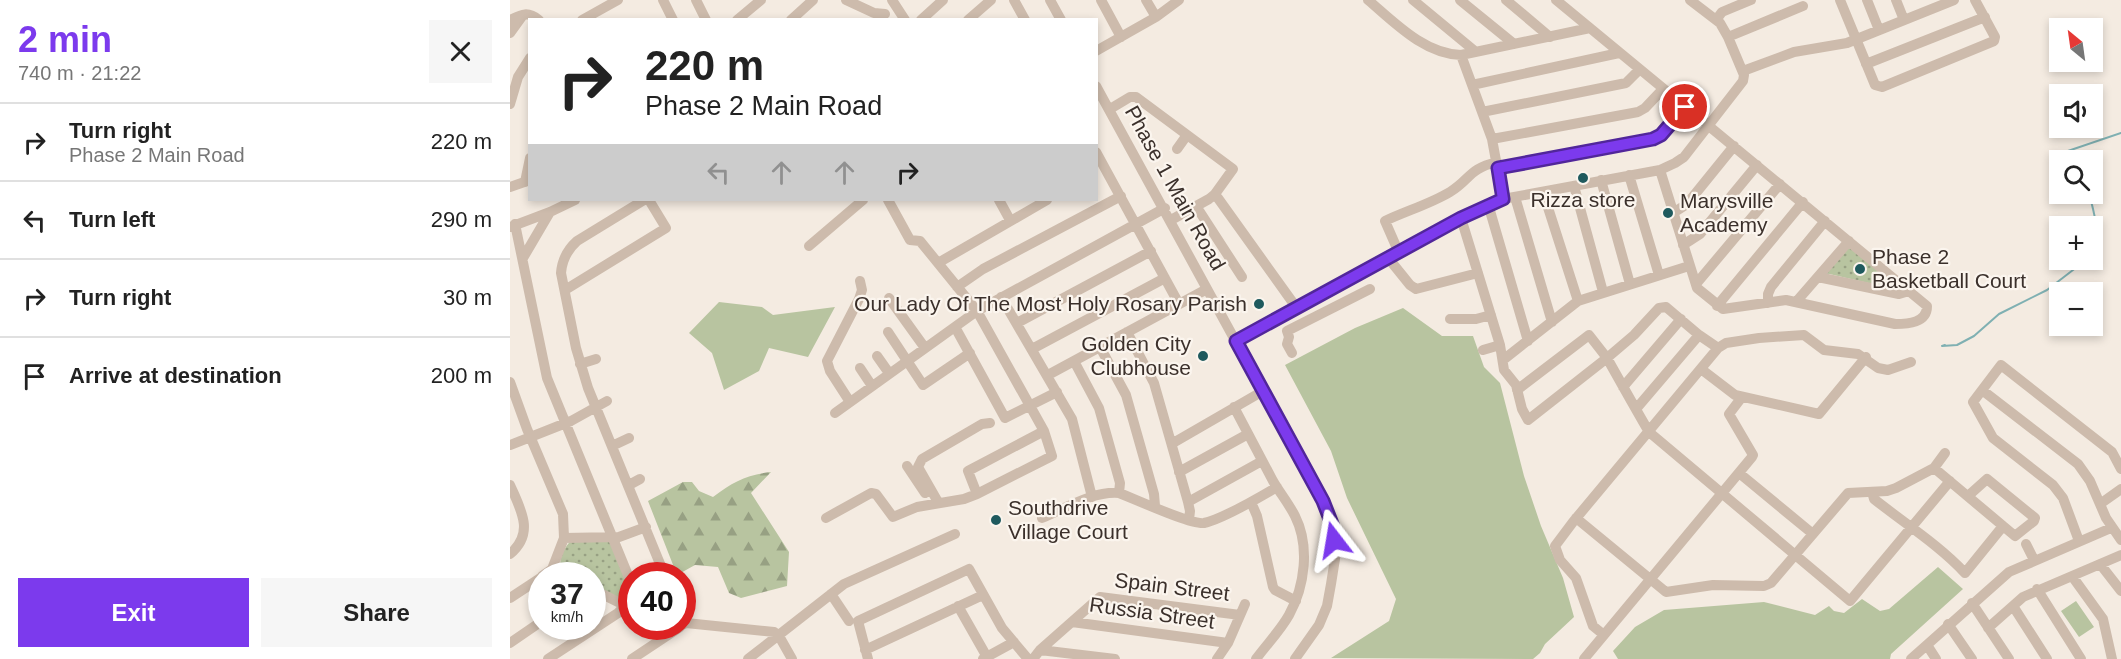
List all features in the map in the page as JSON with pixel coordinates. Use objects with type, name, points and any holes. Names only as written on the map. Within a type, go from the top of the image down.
[{"type":"street","points":[[586,18],[618,0]]},
{"type":"street","points":[[663,0],[672,18]]},
{"type":"street","points":[[696,0],[705,18]]},
{"type":"street","points":[[738,15],[761,0]]},
{"type":"street","points":[[793,18],[813,0]]},
{"type":"street","points":[[846,0],[874,13],[885,14]]},
{"type":"street","points":[[892,0],[904,18]]},
{"type":"street","points":[[923,18],[943,0]]},
{"type":"street","points":[[970,18],[991,0]]},
{"type":"street","points":[[1014,0],[1020,17]]},
{"type":"street","points":[[1050,0],[1060,18]]},
{"type":"street","points":[[1101,0],[1121,37]]},
{"type":"street","points":[[1146,0],[1156,17]]},
{"type":"street","points":[[1098,50],[1156,17],[1179,0]]},
{"type":"street","points":[[1368,0],[1422,44],[1454,55],[1590,28]]},
{"type":"street","points":[[1413,0],[1476,52]]},
{"type":"street","points":[[1460,0],[1514,44]]},
{"type":"street","points":[[1506,0],[1550,37]]},
{"type":"street","points":[[1556,0],[1927,306],[1927,312],[1916,322],[1895,324],[1786,300],[1727,310],[1717,306],[1697,288],[1660,170]]},
{"type":"street","points":[[1236,341],[1488,204],[1503,199],[1660,170],[1684,157],[1743,81],[1743,71],[1728,37],[1716,20],[1690,0]]},
{"type":"street","points":[[1716,20],[1722,12],[1751,0]]},
{"type":"street","points":[[1840,0],[1875,85],[1878,87],[1893,83],[1994,41],[1995,37],[1975,0]]},
{"type":"street","points":[[1867,0],[1880,30]]},
{"type":"street","points":[[1896,0],[1904,20]]},
{"type":"street","points":[[1743,71],[1794,52],[1856,39],[1904,20],[1925,5],[1954,0]]},
{"type":"street","points":[[1728,37],[1795,5]]},
{"type":"street","points":[[510,20],[525,13],[537,18]]},
{"type":"street","points":[[510,33],[525,13]]},
{"type":"street","points":[[1866,64],[1984,17]]},
{"type":"street","points":[[1472,85],[1619,53]]},
{"type":"street","points":[[1461,55],[1492,139],[1503,199]]},
{"type":"street","points":[[510,104],[518,76],[528,61]]},
{"type":"street","points":[[1482,112],[1626,83],[1639,70]]},
{"type":"street","name":"Phase 1 Main Road","points":[[1098,89],[1165,208],[1323,501],[1332,524],[1335,559],[1327,606],[1319,625],[1295,659]]},
{"type":"street","points":[[1492,139],[1638,112],[1663,89]]},
{"type":"street","points":[[1110,109],[1136,97],[1233,169],[1215,194],[1171,219]]},
{"type":"street","points":[[1399,253],[1385,221],[1448,193],[1476,169],[1653,139],[1661,135],[1685,107]]},
{"type":"street","points":[[1177,149],[1187,135]]},
{"type":"street","points":[[1673,213],[1687,204],[1734,146]]},
{"type":"street","points":[[1683,245],[1700,234],[1757,165]]},
{"type":"street","points":[[1101,169],[1121,196],[1179,304]]},
{"type":"street","points":[[1629,175],[1659,275]]},
{"type":"street","points":[[1601,180],[1630,284]]},
{"type":"street","points":[[510,186],[527,181]]},
{"type":"street","points":[[1696,284],[1780,184]]},
{"type":"street","points":[[1574,186],[1603,292]]},
{"type":"street","points":[[1543,192],[1578,301]]},
{"type":"street","points":[[1215,194],[1294,308],[1301,324]]},
{"type":"street","points":[[957,286],[983,269],[1121,196]]},
{"type":"street","points":[[1515,197],[1552,322]]},
{"type":"street","points":[[573,201],[512,226],[523,258],[547,378],[623,562]]},
{"type":"street","points":[[644,201],[577,241],[569,248],[562,264],[580,364],[660,562]]},
{"type":"street","points":[[565,290],[666,228],[647,201]]},
{"type":"street","points":[[809,246],[862,201]]},
{"type":"street","points":[[826,518],[871,493],[876,494],[893,517],[917,507],[964,499],[1052,456],[1044,431],[977,311],[920,241],[910,240],[889,201]]},
{"type":"street","points":[[1000,201],[1010,220]]},
{"type":"street","points":[[938,263],[1045,201]]},
{"type":"street","points":[[1717,306],[1803,202]]},
{"type":"street","points":[[1488,204],[1528,341]]},
{"type":"street","points":[[1196,206],[1242,276]]},
{"type":"street","points":[[835,413],[977,311],[1165,208]]},
{"type":"street","points":[[523,258],[550,212]]},
{"type":"street","points":[[1461,218],[1500,345],[1504,370],[1516,385],[1522,409],[1528,420],[1634,335],[1659,308],[1666,307],[1718,348]]},
{"type":"street","points":[[1768,303],[1771,287],[1825,221]]},
{"type":"street","points":[[1796,302],[1849,241]]},
{"type":"street","points":[[1017,323],[1151,252]]},
{"type":"street","points":[[1389,259],[1416,289],[1478,273]]},
{"type":"street","points":[[1503,360],[1578,301],[1689,266]]},
{"type":"street","points":[[1818,277],[1899,294],[1909,291]]},
{"type":"street","points":[[1032,349],[1165,278]]},
{"type":"street","points":[[850,402],[826,361],[859,299],[862,290],[860,281]]},
{"type":"street","points":[[1047,375],[1208,289]]},
{"type":"street","points":[[1292,353],[1287,344],[1289,337],[1287,332],[1370,289]]},
{"type":"street","points":[[1001,297],[1072,419],[1092,497]]},
{"type":"street","points":[[889,298],[925,348]]},
{"type":"street","points":[[1450,318],[1476,319],[1491,315]]},
{"type":"street","points":[[1623,387],[1681,319]]},
{"type":"street","points":[[955,327],[1005,418],[1057,392]]},
{"type":"street","points":[[888,332],[923,385],[970,353]]},
{"type":"street","points":[[1127,332],[1154,383],[1173,443],[1190,511],[1189,520]]},
{"type":"street","points":[[1517,390],[1589,335],[1607,358],[1649,432],[1850,601],[1950,481]]},
{"type":"street","points":[[1636,409],[1699,335]]},
{"type":"street","points":[[1604,636],[1593,626],[1576,578],[1560,560],[1555,546],[1718,348],[1726,342],[1804,335],[1824,350],[1858,354],[1866,357],[1878,368],[1888,370],[1911,362]]},
{"type":"street","points":[[1483,350],[1500,345]]},
{"type":"street","points":[[1100,347],[1126,395],[1154,494],[1155,506]]},
{"type":"street","points":[[877,356],[889,373]]},
{"type":"street","points":[[1701,369],[1735,395],[1819,414],[1866,357]]},
{"type":"street","points":[[580,364],[596,359]]},
{"type":"street","points":[[1074,361],[1099,408],[1120,483],[1119,493]]},
{"type":"street","points":[[2079,541],[2063,498],[2053,485],[1993,438],[1973,402],[2001,365],[2112,452],[2121,469]]},
{"type":"street","points":[[860,368],[872,386]]},
{"type":"street","points":[[510,382],[530,437],[563,514],[564,538],[551,562]]},
{"type":"street","points":[[1982,390],[2078,464],[2090,481],[2112,528],[2121,540]]},
{"type":"street","points":[[1173,443],[1263,391]]},
{"type":"street","points":[[1584,659],[1753,455],[1729,414],[1742,397]]},
{"type":"street","points":[[510,445],[607,402]]},
{"type":"street","points":[[1234,407],[1262,461],[1296,518],[1303,543],[1304,560],[1296,601],[1272,641],[1256,659]]},
{"type":"street","points":[[934,503],[918,467],[919,462],[982,424],[990,423]]},
{"type":"street","points":[[977,494],[968,471],[1044,431]]},
{"type":"street","points":[[1179,471],[1248,434]]},
{"type":"street","points":[[612,446],[629,438]]},
{"type":"street","points":[[1576,518],[1666,592],[1713,585],[1764,586],[1771,583],[1848,493],[1887,491],[1896,488],[1934,468],[1945,453]]},
{"type":"street","points":[[1188,502],[1262,461]]},
{"type":"street","points":[[907,466],[934,503]]},
{"type":"street","points":[[1934,468],[2015,536],[2035,520],[1987,479],[1968,496]]},
{"type":"street","points":[[1739,473],[1814,534]]},
{"type":"street","points":[[628,485],[640,479]]},
{"type":"street","points":[[510,486],[525,522],[517,548],[510,554]]},
{"type":"street","points":[[1042,518],[1092,497],[1119,493],[1189,520],[1204,523],[1251,502],[1277,487]]},
{"type":"street","points":[[2100,504],[2121,489]]},
{"type":"street","points":[[1872,492],[1874,499],[1948,554],[1965,573],[2003,526]]},
{"type":"street","points":[[1251,502],[1257,516],[1273,587],[1296,601]]},
{"type":"street","points":[[564,538],[622,537],[646,527]]},
{"type":"street","points":[[1911,659],[2009,572],[2112,528]]},
{"type":"street","points":[[748,659],[844,584],[955,534]]},
{"type":"street","points":[[2026,544],[2034,560]]},
{"type":"street","points":[[1988,628],[2023,597],[2121,555]]},
{"type":"street","points":[[2100,564],[2121,591]]},
{"type":"street","points":[[983,595],[866,654],[858,621],[969,569],[1002,628],[1014,642],[1034,656],[1115,659]]},
{"type":"street","points":[[2072,576],[2103,618],[2112,659]]},
{"type":"street","points":[[510,598],[528,586]]},
{"type":"street","points":[[2037,590],[2081,659]]},
{"type":"street","points":[[831,594],[849,621]]},
{"type":"street","name":"Spain Street","points":[[1072,622],[1100,597],[1242,610],[1228,643]]},
{"type":"street","points":[[1972,603],[2009,659]]},
{"type":"street","points":[[958,606],[985,658],[1014,642]]},
{"type":"street","points":[[2013,606],[2047,659]]},
{"type":"street","points":[[548,659],[618,613]]},
{"type":"street","points":[[1034,656],[1072,622]]},
{"type":"street","name":"Russia Street","points":[[1072,622],[1228,643]]},
{"type":"street","points":[[696,624],[774,632],[779,636],[792,659]]},
{"type":"street","points":[[1948,624],[1971,659]]},
{"type":"street","points":[[510,643],[528,631]]},
{"type":"street","points":[[632,659],[660,640]]},
{"type":"street","points":[[1217,659],[1228,643]]},
{"type":"street","points":[[1926,645],[1936,659]]},
{"type":"green space","points":[[1849,245],[1896,284],[1890,288],[1825,273]]},
{"type":"green space","points":[[719,302],[762,307],[773,315],[835,307],[808,357],[769,348],[759,371],[724,390],[712,353],[689,333]]},
{"type":"green space","points":[[1403,308],[1442,336],[1473,336],[1484,367],[1500,383],[1524,476],[1541,526],[1563,578],[1574,617],[1545,644],[1533,659],[1331,658],[1389,621],[1396,599],[1347,498],[1331,451],[1285,365],[1355,328]]},
{"type":"green space","points":[[771,472],[751,493],[789,552],[787,586],[741,598],[729,593],[718,567],[696,565],[696,562],[672,562],[648,501],[683,482],[692,482],[699,491],[713,497],[740,480]]},
{"type":"green space","points":[[571,541],[608,541],[611,543],[618,562],[618,598],[606,592],[606,562],[560,562]]},
{"type":"green space","points":[[1938,567],[1963,589],[1891,654],[1890,659],[1618,659],[1613,651],[1635,627],[1664,610],[1764,602],[1815,615],[1829,606],[1834,611],[1844,613],[1862,599],[1880,611],[1889,609]]},
{"type":"green space","points":[[2076,601],[2094,627],[2079,637],[2061,611]]},
{"type":"waterway","points":[[2071,150],[2121,133]]},
{"type":"waterway","points":[[2092,204],[2094,216]]},
{"type":"waterway","points":[[1945,345],[1942,346],[1957,345],[1974,336],[1999,314],[2047,290],[2073,270]]},
{"type":"place","name":"Rizza store","points":[[1583,178]]},
{"type":"place","name":"Marysville Academy","points":[[1668,213]]},
{"type":"place","name":"Phase 2 Basketball Court","points":[[1860,269]]},
{"type":"place","name":"Our Lady Of The Most Holy Rosary Parish","points":[[1259,304]]},
{"type":"place","name":"Golden City Clubhouse","points":[[1203,356]]},
{"type":"place","name":"Southdrive Village Court","points":[[996,520]]},
{"type":"route","points":[[1334,540],[1332,524],[1323,501],[1236,341],[1461,218],[1503,199],[1498,168],[1653,139],[1661,135],[1685,107]]}]
